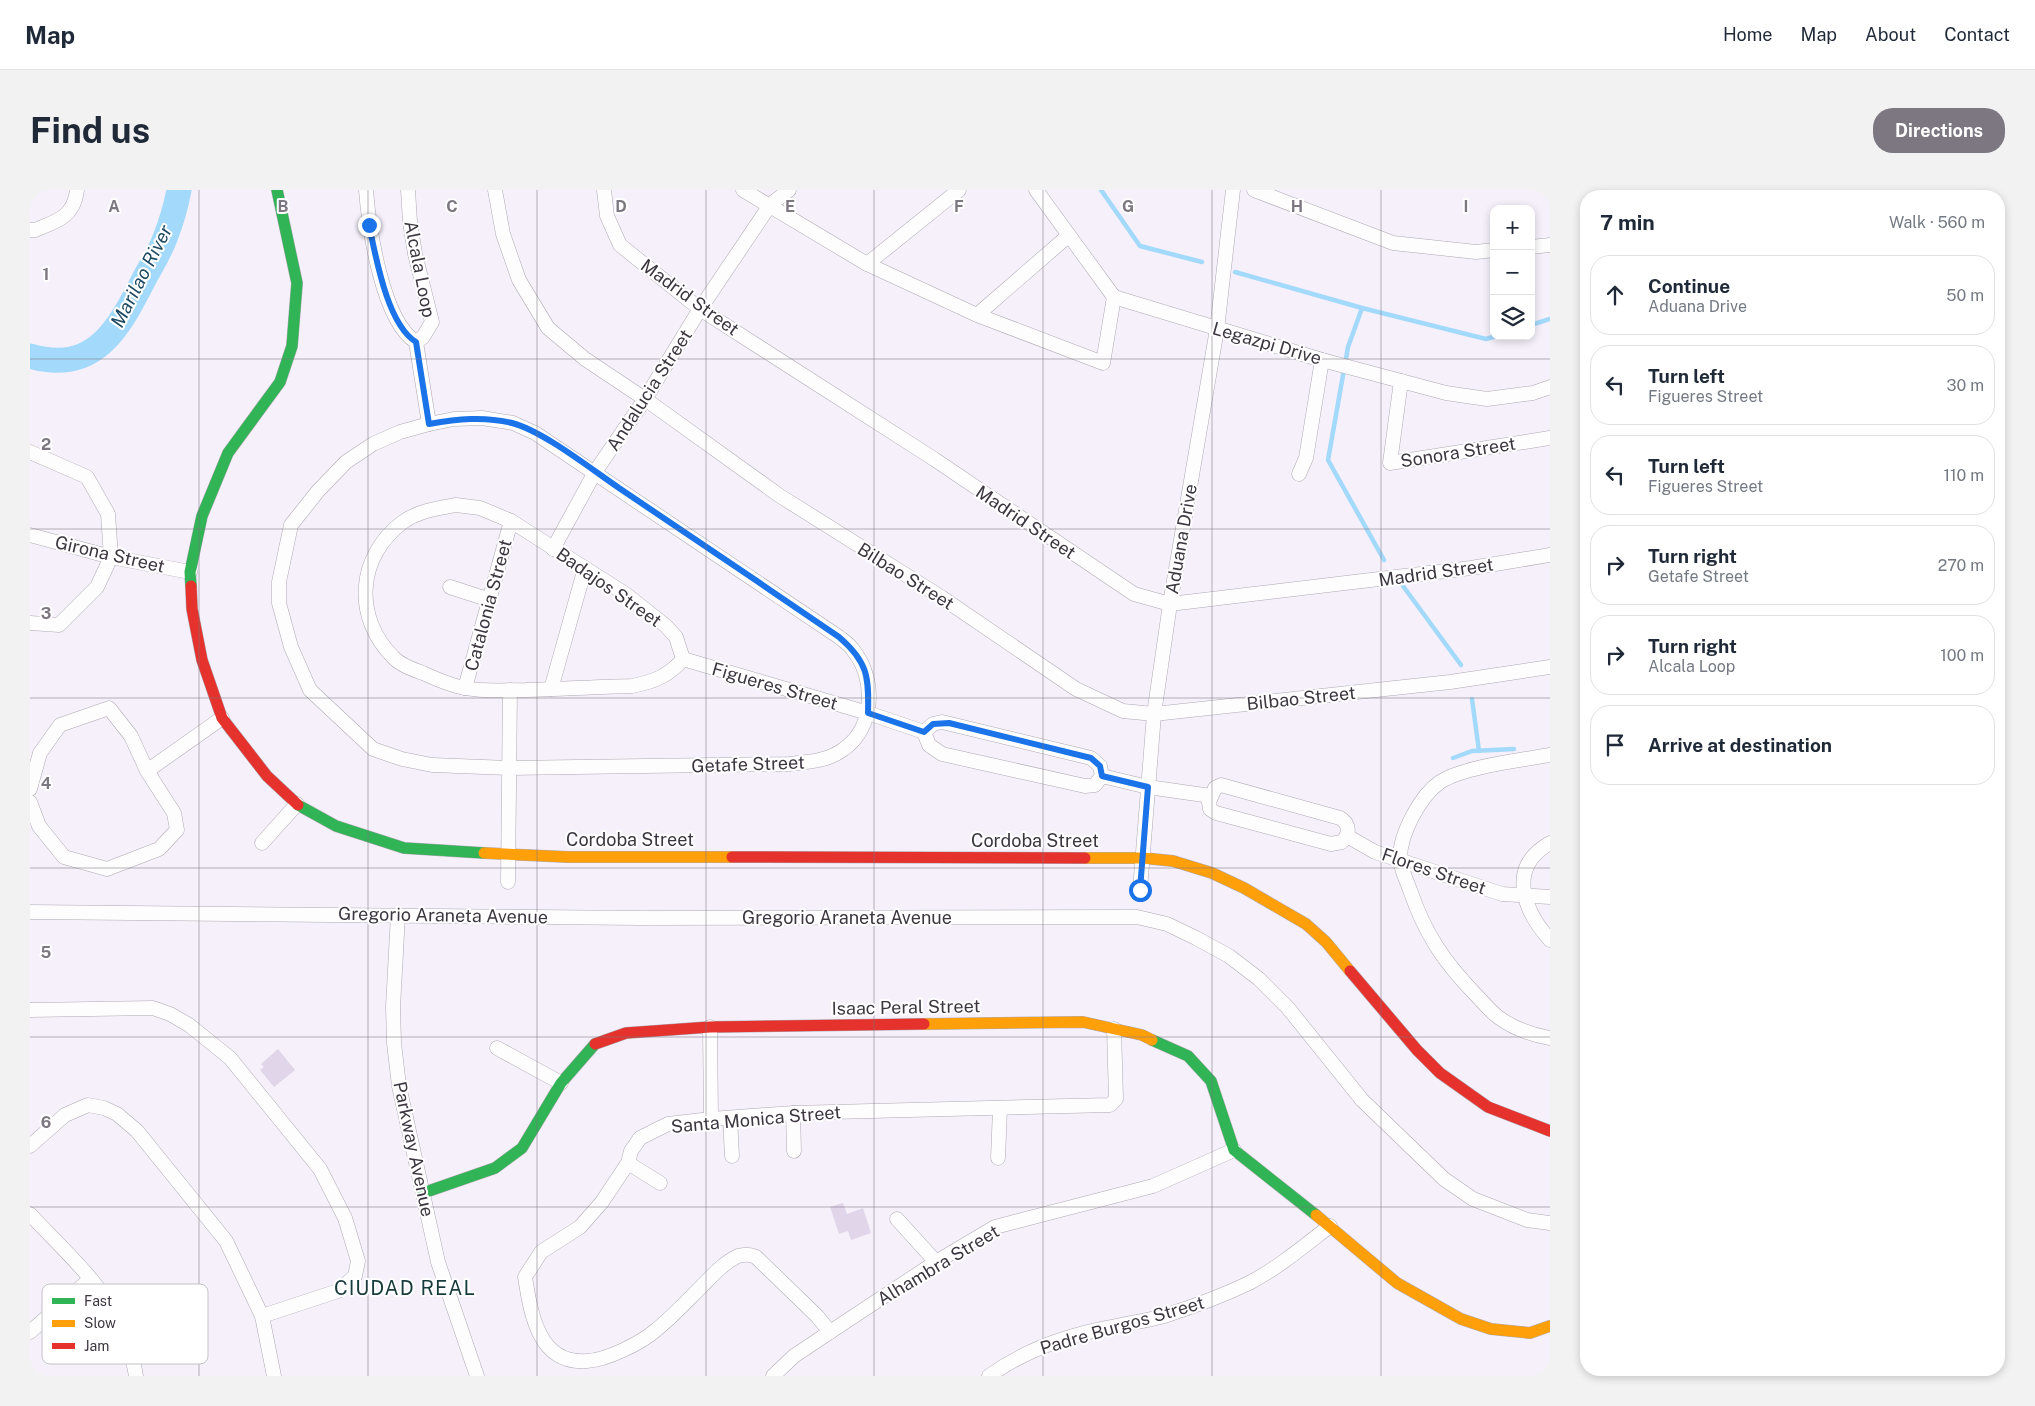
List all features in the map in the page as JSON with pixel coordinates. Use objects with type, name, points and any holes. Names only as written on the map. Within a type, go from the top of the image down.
[{"type":"street","points":[[30,230],[41,228],[67,216],[76,200],[77,190]]},
{"type":"street","name":"Cordoba Street","points":[[277,190],[297,283],[292,346],[280,382],[228,453],[202,516],[190,572],[192,609],[202,660],[222,718],[267,776],[296,804],[336,826],[404,848],[568,857],[1143,858],[1173,861],[1212,873],[1244,888],[1306,924],[1326,942],[1417,1050],[1440,1073],[1488,1107],[1550,1131]]},
{"type":"street","name":"Alcala Loop","points":[[366,190],[369,225],[380,274],[396,320],[408,337],[416,342],[429,424]]},
{"type":"street","name":"Alcala Loop","points":[[408,190],[415,254],[432,322],[423,337],[416,342]]},
{"type":"street","name":"Bilbao Street","points":[[495,190],[503,234],[519,280],[548,328],[585,359],[645,399],[780,496],[941,597],[1076,689],[1123,711],[1154,714],[1450,682],[1550,667]]},
{"type":"street","name":"Madrid Street","points":[[604,190],[607,216],[620,245],[700,309],[934,459],[1134,594],[1170,604],[1385,579],[1550,555]]},
{"type":"street","points":[[742,190],[867,264],[977,315],[1103,364],[1114,297],[1036,190]]},
{"type":"street","name":"Andalucia Street","points":[[553,549],[595,472],[645,399],[700,309],[770,205],[789,190]]},
{"type":"street","points":[[867,264],[959,190]]},
{"type":"street","name":"Aduana Drive","points":[[1140,890],[1154,714],[1170,604],[1217,329],[1233,190]]},
{"type":"street","points":[[1254,190],[1393,243],[1476,252],[1490,250]]},
{"type":"street","points":[[977,315],[1068,236]]},
{"type":"street","points":[[1535,246],[1550,245]]},
{"type":"street","name":"Legazpi Drive","points":[[1114,297],[1322,360],[1446,393],[1487,399],[1533,393],[1550,387]]},
{"type":"street","points":[[1298,474],[1306,458],[1322,360]]},
{"type":"street","name":"Sonora Street","points":[[1401,381],[1390,463],[1550,438]]},
{"type":"street","name":"Getafe Street","points":[[482,418],[513,423],[535,432],[595,472],[853,649],[863,666],[869,683],[868,713],[860,732],[845,749],[829,758],[813,762],[789,764],[509,768],[432,765],[402,759],[373,749],[310,690],[291,647],[279,603],[279,582],[291,525],[318,490],[346,462],[374,444],[400,432],[454,419],[482,418]]},
{"type":"street","points":[[30,452],[87,477],[108,514],[111,557],[96,587],[59,625],[30,623]]},
{"type":"street","name":"Badajos Street","points":[[456,505],[480,508],[511,521],[553,549],[627,595],[666,626],[676,637],[683,659],[675,668],[649,683],[632,686],[510,690],[465,688],[422,673],[394,659],[375,634],[367,612],[364,587],[371,562],[385,538],[404,521],[434,508],[456,505]]},
{"type":"street","name":"Catalonia Street","points":[[465,688],[511,521]]},
{"type":"street","name":"Girona Street","points":[[30,535],[111,557],[190,572]]},
{"type":"street","points":[[551,689],[585,568]]},
{"type":"street","points":[[450,587],[490,600]]},
{"type":"street","name":"Figueres Street","points":[[683,659],[868,713],[924,732]]},
{"type":"street","points":[[508,882],[510,690]]},
{"type":"street","points":[[30,789],[40,753],[60,725],[110,708],[131,736],[147,771],[174,813],[177,830],[158,849],[107,869],[64,857],[39,826],[30,802]]},
{"type":"street","points":[[147,771],[222,718]]},
{"type":"street","points":[[949,723],[1091,758],[1100,766],[1102,776],[1095,785],[1085,786],[942,754],[929,745],[924,732],[933,724],[949,723]]},
{"type":"street","points":[[1550,756],[1456,773],[1438,783],[1412,816],[1403,838],[1400,859],[1418,913],[1437,949],[1458,976],[1497,1017],[1532,1035],[1550,1038]]},
{"type":"street","points":[[1102,776],[1148,787],[1211,796],[1209,806],[1216,813],[1331,844],[1342,842],[1347,836]]},
{"type":"street","name":"Flores Street","points":[[1211,796],[1215,788],[1221,785],[1340,818],[1346,824],[1347,836],[1375,852],[1502,894],[1550,897]]},
{"type":"street","points":[[262,843],[296,804]]},
{"type":"street","points":[[1550,843],[1543,846],[1528,862],[1522,876],[1524,895],[1531,913],[1550,940]]},
{"type":"street","name":"Gregorio Araneta Avenue","points":[[30,912],[398,914],[642,918],[1137,917],[1167,924],[1228,956],[1259,979],[1288,1008],[1362,1100],[1444,1180],[1474,1199],[1527,1220],[1550,1224]]},
{"type":"street","name":"Parkway Avenue","points":[[398,914],[393,1007],[394,1043],[399,1086],[438,1262],[471,1375]]},
{"type":"street","points":[[30,1010],[153,1008],[170,1014],[189,1025],[230,1058],[320,1168],[345,1218],[358,1260],[355,1276],[338,1291],[262,1316]]},
{"type":"street","name":"Isaac Peral Street","points":[[423,1193],[495,1168],[522,1148],[561,1083],[595,1044],[626,1033],[710,1027],[1083,1022],[1114,1028],[1142,1035],[1188,1056],[1212,1081],[1234,1150]]},
{"type":"street","points":[[710,1027],[711,1119]]},
{"type":"street","name":"Santa Monica Street","points":[[830,1332],[817,1316],[756,1257],[749,1254],[740,1256],[725,1264],[655,1331],[598,1360],[575,1362],[559,1357],[543,1340],[530,1310],[525,1277],[541,1252],[580,1227],[598,1208],[628,1162],[631,1152],[640,1138],[668,1124],[793,1113],[1110,1105],[1116,1099],[1114,1028]]},
{"type":"street","points":[[497,1048],[561,1083]]},
{"type":"street","points":[[30,1146],[65,1115],[88,1105],[104,1108],[116,1114],[137,1131],[226,1241],[262,1316],[274,1376]]},
{"type":"street","points":[[998,1158],[1000,1109]]},
{"type":"street","points":[[793,1113],[794,1151]]},
{"type":"street","points":[[730,1118],[732,1156]]},
{"type":"street","points":[[1234,1150],[1330,1226],[1397,1283],[1461,1319],[1491,1329],[1530,1333],[1550,1326]]},
{"type":"street","name":"Alhambra Street","points":[[773,1376],[794,1356],[936,1262],[995,1227],[1153,1186],[1234,1150]]},
{"type":"street","points":[[628,1162],[660,1184]]},
{"type":"street","points":[[30,1214],[94,1284]]},
{"type":"street","points":[[897,1219],[936,1262]]},
{"type":"street","name":"Padre Burgos Street","points":[[989,1376],[1021,1356],[1043,1346],[1079,1334],[1134,1324],[1165,1315],[1250,1282],[1295,1253],[1330,1226]]},
{"type":"street","points":[[84,1284],[90,1279]]},
{"type":"street","points":[[30,1332],[42,1321]]},
{"type":"building","points":[[278,1049],[295,1070],[274,1087],[260,1070],[264,1067],[261,1064]]},
{"type":"building","points":[[843,1203],[847,1214],[863,1208],[871,1233],[851,1240],[848,1231],[839,1234],[830,1207]]},
{"type":"waterway","name":"Marilao River","points":[[30,356],[53,360],[72,359],[88,353],[102,343],[114,330],[135,297],[161,248],[179,190]]},
{"type":"waterway","points":[[1101,190],[1140,246],[1202,262]]},
{"type":"waterway","points":[[1235,272],[1362,308],[1486,339],[1490,338]]},
{"type":"waterway","points":[[1362,308],[1348,347],[1328,460],[1384,560]]},
{"type":"waterway","points":[[1535,324],[1550,319]]},
{"type":"waterway","points":[[1403,586],[1461,665]]},
{"type":"waterway","points":[[1472,699],[1479,751]]},
{"type":"waterway","points":[[1453,758],[1472,751],[1514,749]]},
{"type":"traffic: fast","points":[[191,586],[190,572],[202,516],[228,453],[280,382],[292,346],[297,283],[277,190]]},
{"type":"traffic: fast","points":[[298,805],[336,826],[404,848],[484,853]]},
{"type":"traffic: fast","points":[[1152,1040],[1188,1056],[1211,1081],[1234,1150],[1316,1215]]},
{"type":"traffic: fast","points":[[423,1193],[495,1168],[522,1148],[561,1083],[595,1044]]},
{"type":"traffic: slow","points":[[484,853],[568,857],[732,857]]},
{"type":"traffic: slow","points":[[1085,858],[1143,858],[1173,861],[1212,873],[1244,888],[1306,924],[1326,942],[1350,971]]},
{"type":"traffic: slow","points":[[924,1024],[1083,1022],[1142,1035],[1152,1040]]},
{"type":"traffic: slow","points":[[1316,1215],[1397,1283],[1461,1319],[1491,1329],[1530,1333],[1550,1326]]},
{"type":"traffic: jam","points":[[191,586],[192,609],[202,660],[222,718],[267,776],[298,805]]},
{"type":"traffic: jam","points":[[732,857],[1085,858]]},
{"type":"traffic: jam","points":[[1350,971],[1417,1050],[1440,1073],[1488,1107],[1550,1131]]},
{"type":"traffic: jam","points":[[595,1044],[626,1033],[710,1027],[924,1024]]},
{"type":"district","name":"CIUDAD REAL","points":[[405,1288]]},
{"type":"route","points":[[369,225],[378,266],[396,320],[408,337],[416,342],[429,424],[454,419],[482,418],[513,423],[535,432],[839,637],[853,649],[863,666],[869,683],[868,713],[924,732],[933,724],[949,723],[1091,758],[1100,766],[1102,776],[1148,787],[1140,890]]}]
